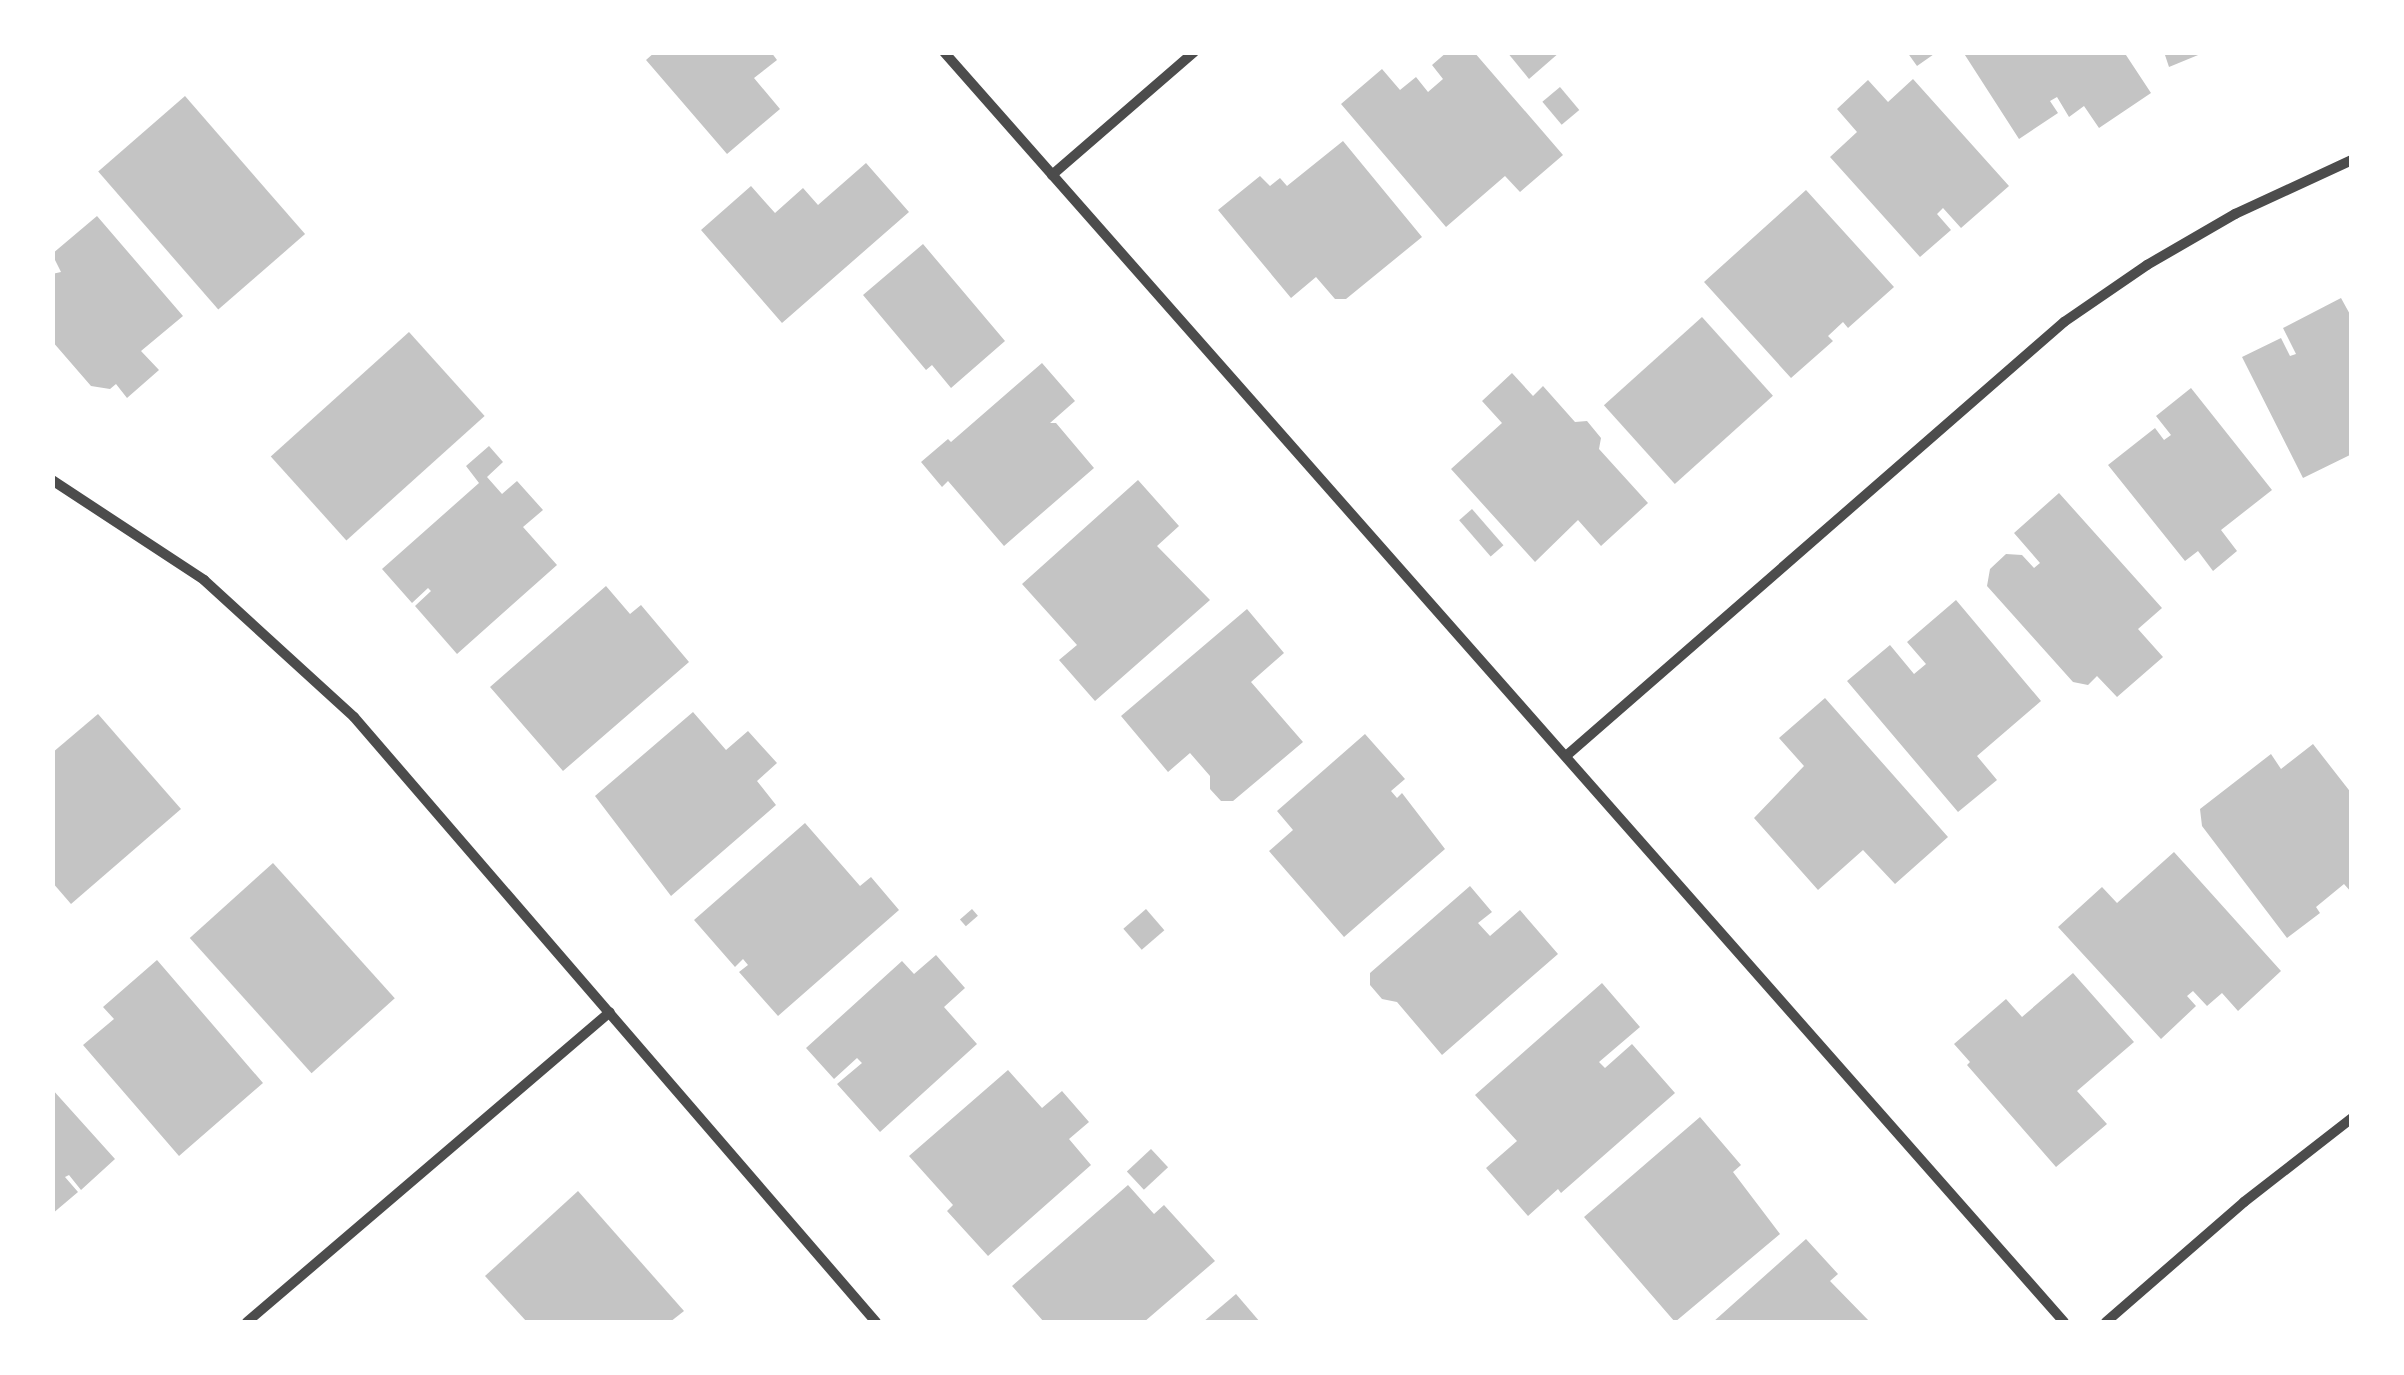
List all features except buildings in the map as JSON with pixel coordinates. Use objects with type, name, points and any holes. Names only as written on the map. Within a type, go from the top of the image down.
[{"type":"street","points":[[944,52],[2064,1322]]},
{"type":"street","points":[[1052,175],[1194,52]]},
{"type":"street","points":[[1566,756],[2064,322],[2147,265],[2235,214],[2352,160]]},
{"type":"street","points":[[52,480],[204,580],[354,717],[876,1322]]},
{"type":"street","points":[[248,1322],[610,1012]]},
{"type":"street","points":[[2106,1322],[2244,1202],[2352,1118]]}]
